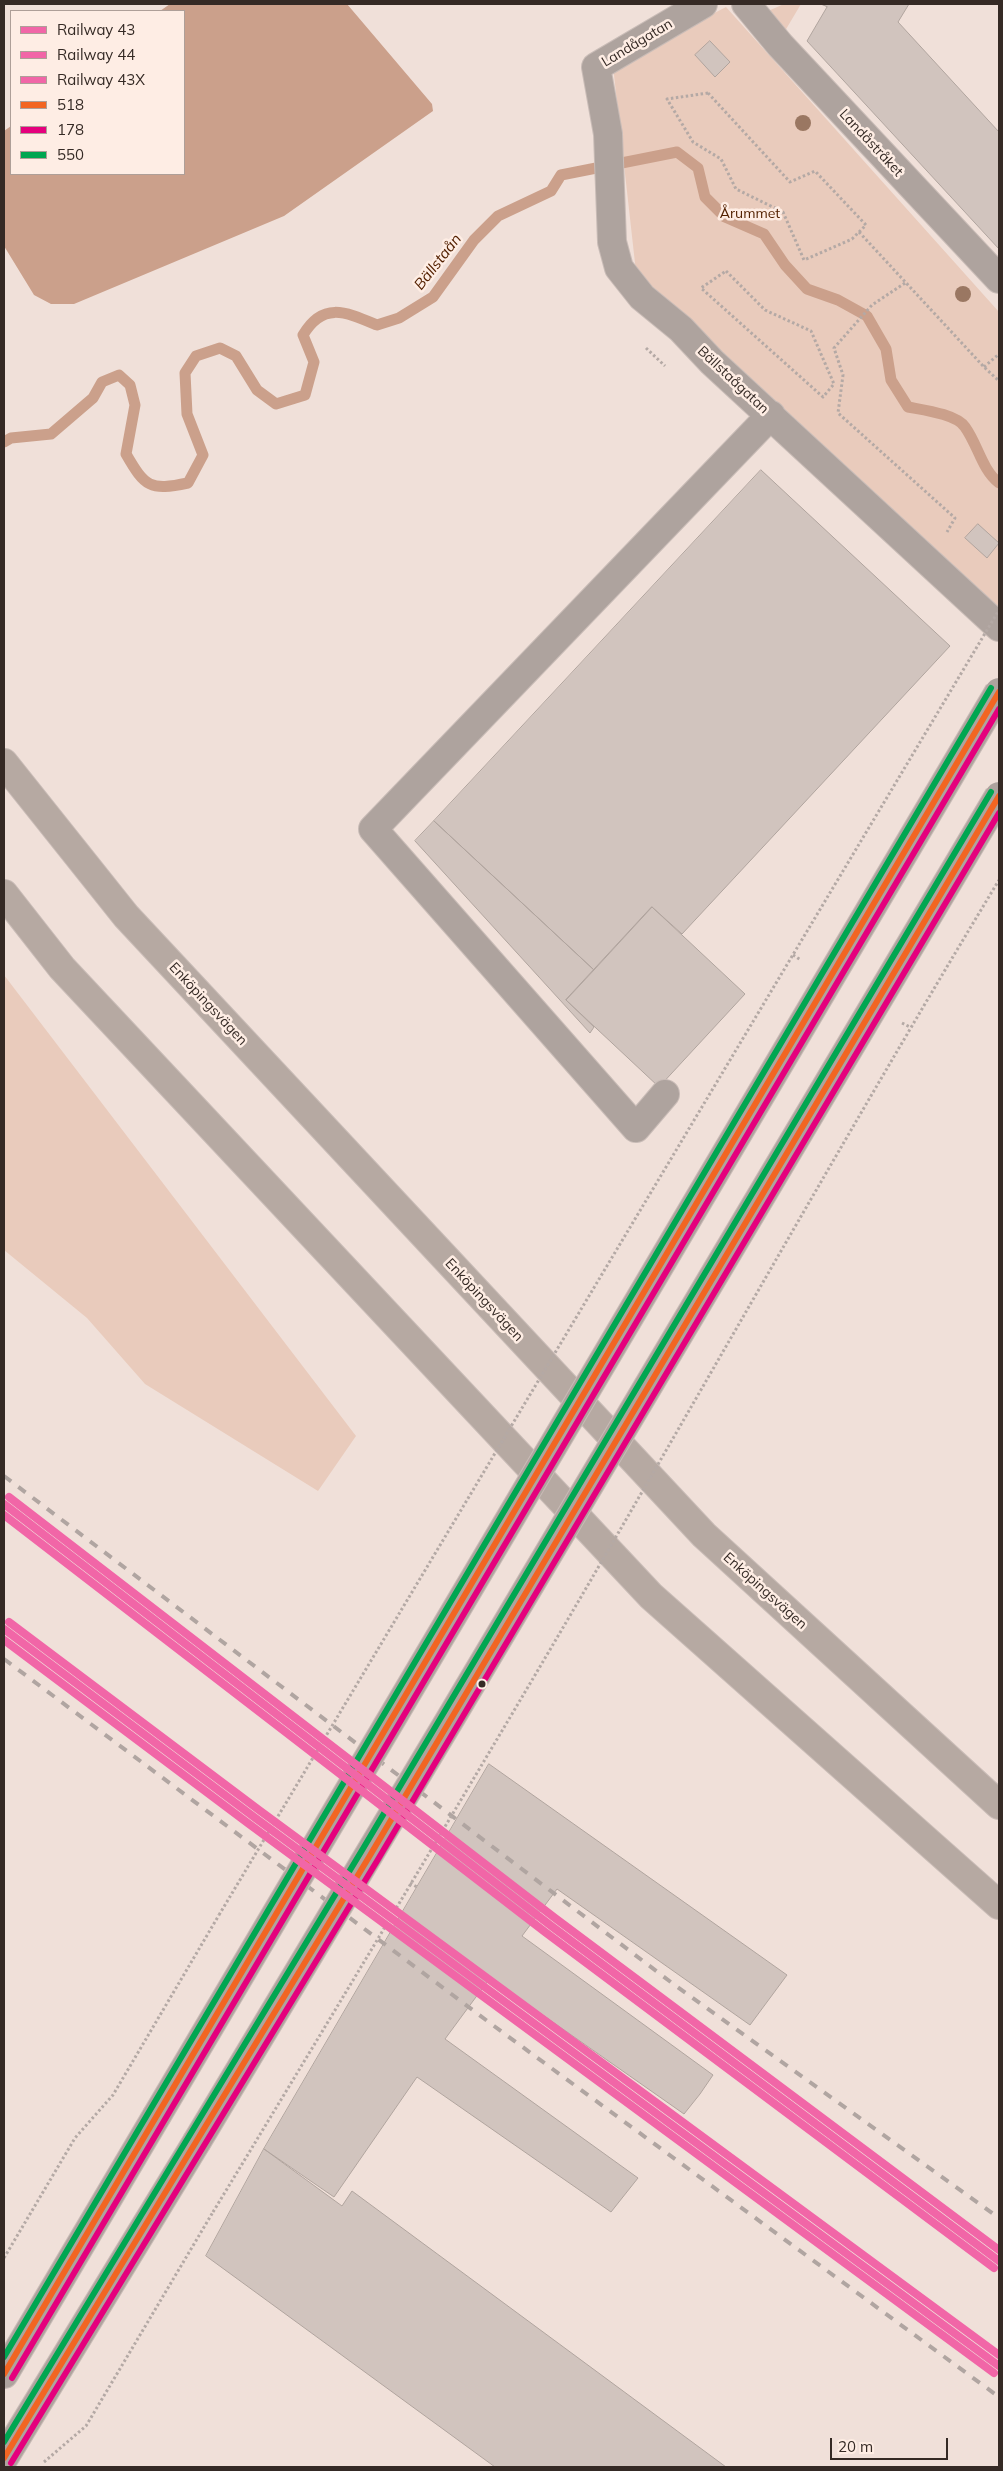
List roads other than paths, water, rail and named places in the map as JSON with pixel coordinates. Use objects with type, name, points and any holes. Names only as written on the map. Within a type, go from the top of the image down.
[{"type":"highway","name":"Enköpingsvägen","points":[[4,763],[126,916],[704,1535],[999,1804]]},
{"type":"highway","points":[[4,894],[62,968],[651,1596],[999,1905]]},
{"type":"street","name":"Landågatan","points":[[596,67],[703,4]]},
{"type":"street","name":"Landåstråket","points":[[746,4],[780,45],[999,280]]},
{"type":"street","name":"Bällstaågatan","points":[[596,67],[608,134],[612,242],[619,268],[642,297],[680,329],[712,362],[999,627]]},
{"type":"street","points":[[666,1094],[636,1128],[374,829],[771,415]]},
{"type":"street","points":[[4,2374],[999,692]]},
{"type":"street","points":[[4,2458],[369,1858],[999,796]]},
{"type":"waterway","name":"Bällstaån","points":[[4,442],[11,438],[51,434],[93,398],[102,382],[119,375],[130,385],[135,405],[126,454],[138,474],[150,484],[157,486],[188,483],[203,455],[187,414],[185,373],[196,356],[220,348],[236,356],[257,390],[276,404],[305,395],[314,362],[303,335],[319,317],[327,313],[345,313],[377,325],[399,318],[433,297],[474,240],[498,216],[551,191],[561,175],[677,152],[698,168],[705,197],[725,217],[764,234],[785,265],[807,289],[838,300],[867,316],[886,349],[891,380],[908,407],[939,413],[961,423],[969,434],[988,471],[999,483]]},
{"type":"railway","points":[[4,1476],[676,1986],[999,2218]]},
{"type":"railway","points":[[4,1659],[494,2026],[999,2397]]},
{"type":"rail line","name":"43X","points":[[9,1497],[555,1918],[999,2250]]},
{"type":"rail line","name":"43","points":[[4,1504],[550,1925],[999,2261]]},
{"type":"rail line","name":"44","points":[[4,1515],[545,1932],[994,2268]]},
{"type":"rail line","name":"43X","points":[[9,1622],[259,1810],[999,2355]]},
{"type":"rail line","name":"43","points":[[4,1629],[254,1817],[999,2366]]},
{"type":"rail line","name":"44","points":[[4,1640],[249,1824],[994,2373]]},
{"type":"park label","name":"Årummet","points":[[750,214]]}]
